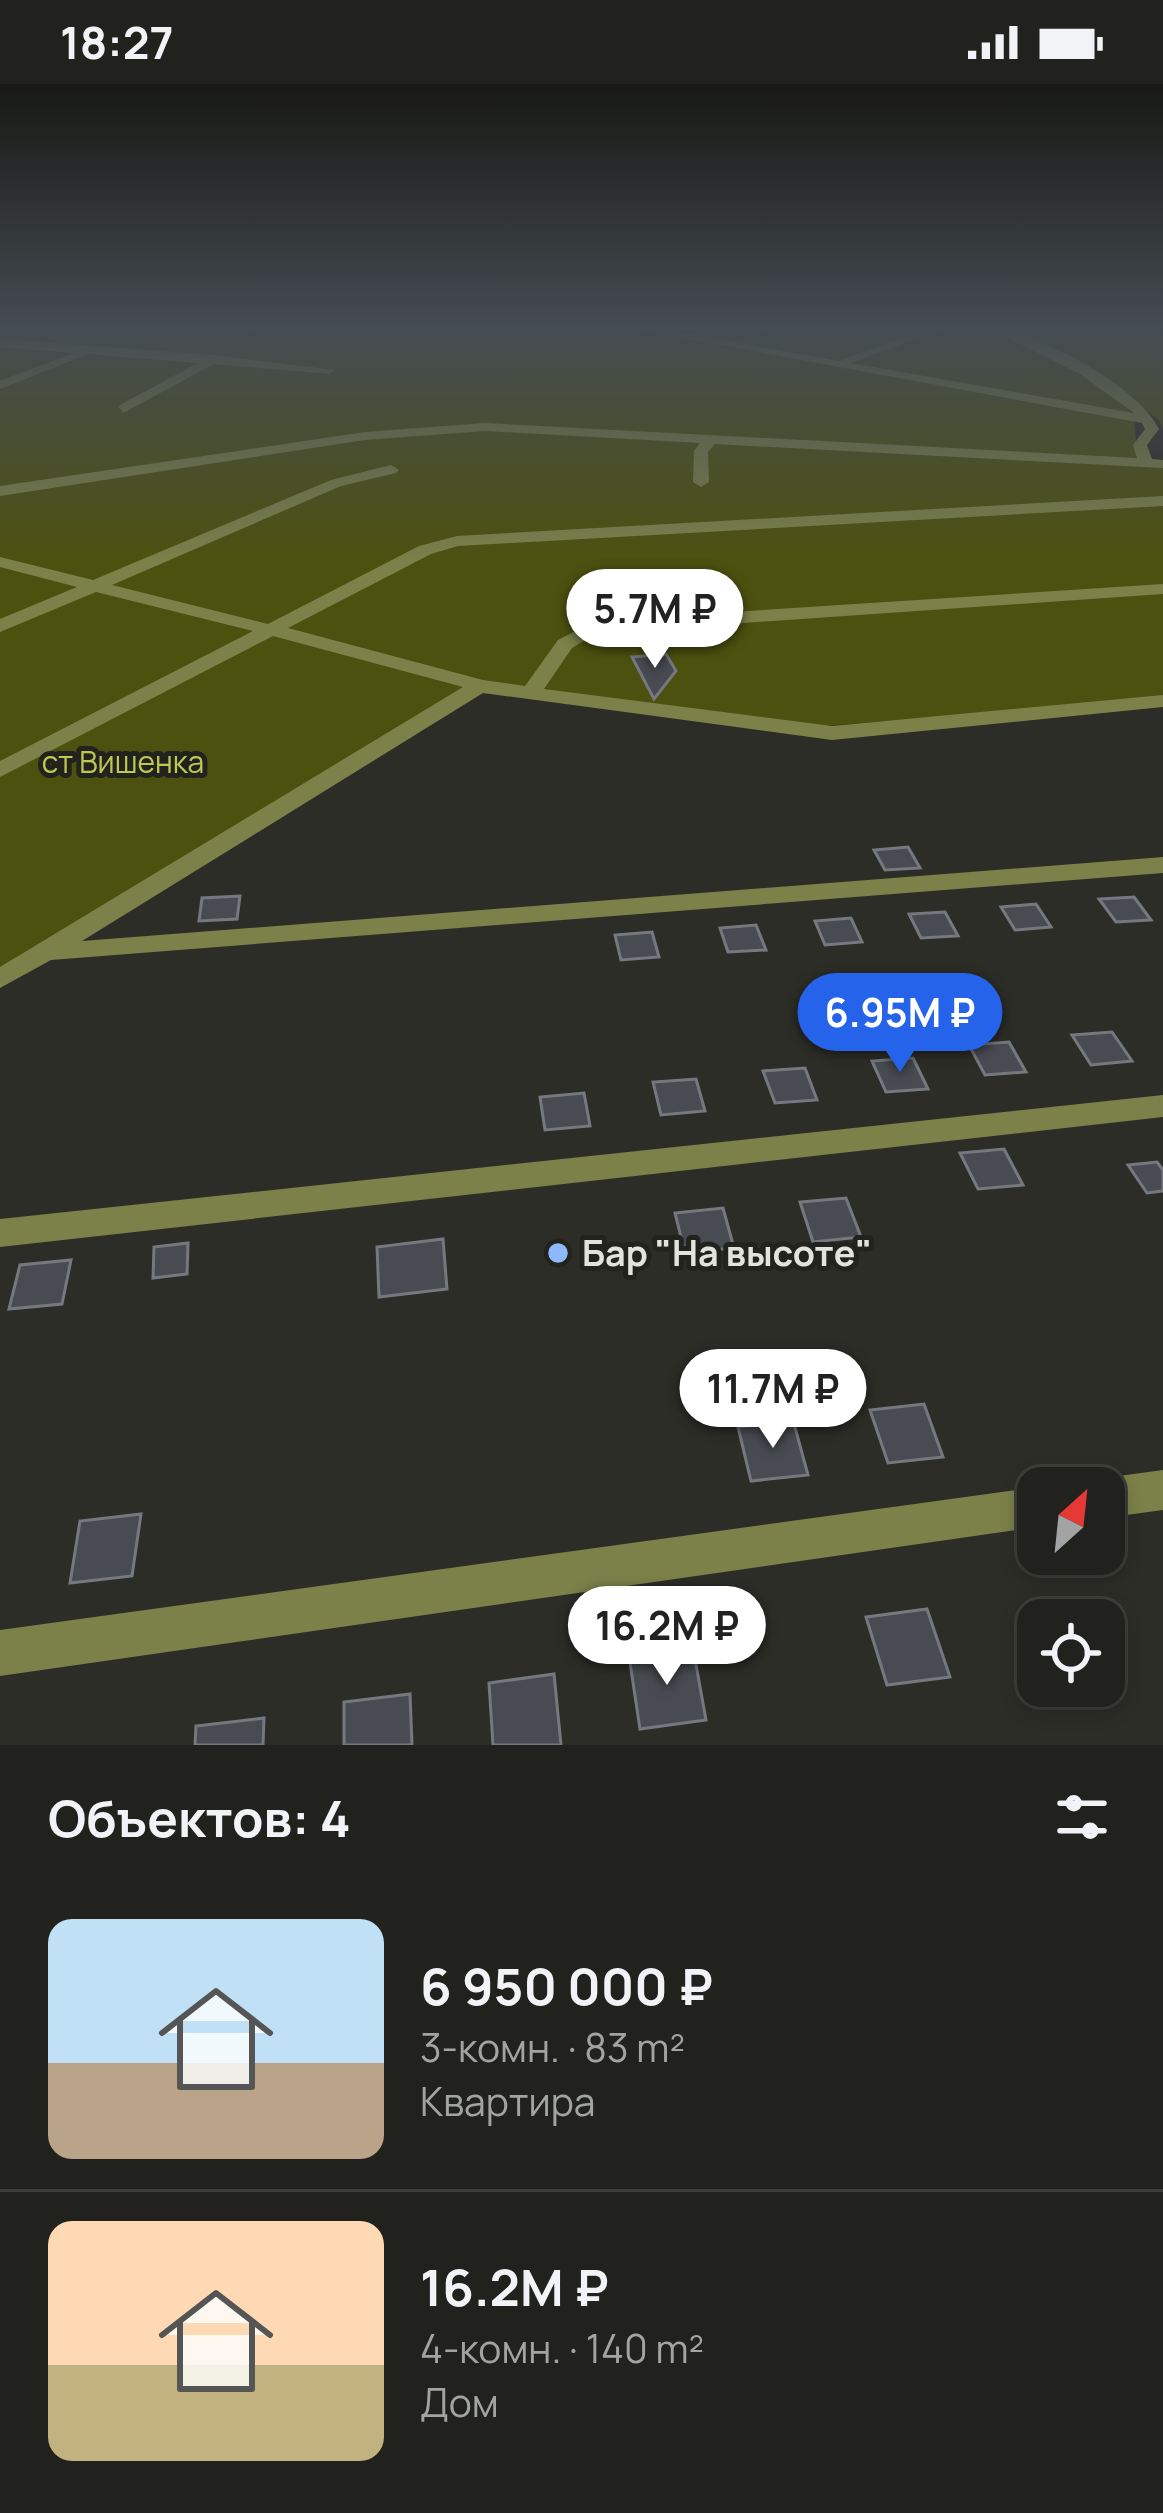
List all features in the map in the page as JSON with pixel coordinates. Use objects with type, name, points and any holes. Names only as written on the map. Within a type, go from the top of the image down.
[{"type":"street","points":[[1088,409],[1149,420]]},
{"type":"street","points":[[1136,409],[1149,420],[1151,429],[1140,445],[1144,461]]},
{"type":"street","points":[[0,490],[450,428],[570,429],[1163,464]]},
{"type":"street","points":[[701,482],[701,451],[713,438]]},
{"type":"street","points":[[0,626],[336,483],[391,470]]},
{"type":"street","points":[[0,770],[425,550],[482,537],[1163,501]]},
{"type":"street","points":[[0,562],[479,686],[832,733],[1163,701]]},
{"type":"street","points":[[531,693],[561,645],[577,632],[596,627],[1163,589]]},
{"type":"street","points":[[0,979],[479,686]]},
{"type":"street","points":[[45,952],[1163,865]]},
{"type":"street","points":[[0,1233],[1163,1106]]},
{"type":"street","points":[[1125,1495],[1163,1490]]},
{"type":"street","points":[[0,1653],[1017,1510]]},
{"type":"green space","name":"ст Вишенка","points":[[0,409],[1129,409],[1138,462],[1163,467],[1163,699],[786,729],[485,686],[0,985]]},
{"type":"green space","points":[[1143,409],[1163,409],[1163,429]]},
{"type":"building","points":[[666,654],[676,671],[654,699],[632,657]]},
{"type":"building","points":[[908,847],[920,868],[885,870],[874,850]]},
{"type":"building","points":[[240,896],[237,919],[199,921],[202,898]]},
{"type":"building","points":[[1134,897],[1151,920],[1116,922],[1099,899]]},
{"type":"building","points":[[1036,904],[1051,927],[1015,930],[1001,907]]},
{"type":"building","points":[[945,912],[958,936],[921,938],[909,914]]},
{"type":"building","points":[[851,918],[862,942],[825,945],[815,921]]},
{"type":"building","points":[[756,925],[766,950],[728,952],[720,928]]},
{"type":"building","points":[[652,932],[659,957],[621,960],[615,935]]},
{"type":"building","points":[[1112,1032],[1132,1061],[1091,1065],[1072,1035]]},
{"type":"building","points":[[1009,1042],[1026,1072],[985,1075],[969,1045]]},
{"type":"building","points":[[913,1058],[928,1089],[886,1092],[872,1061]]},
{"type":"building","points":[[805,1068],[817,1100],[775,1103],[763,1071]]},
{"type":"building","points":[[696,1079],[705,1111],[661,1115],[653,1082]]},
{"type":"building","points":[[584,1093],[590,1126],[545,1130],[540,1097]]},
{"type":"building","points":[[1004,1149],[1023,1185],[978,1189],[960,1153]]},
{"type":"building","points":[[1157,1162],[1163,1170],[1163,1191],[1147,1193],[1128,1165]]},
{"type":"building","points":[[846,1198],[861,1237],[813,1242],[800,1202]]},
{"type":"building","points":[[723,1208],[734,1248],[685,1253],[675,1213]]},
{"type":"building","points":[[443,1239],[447,1289],[379,1297],[377,1247]]},
{"type":"building","points":[[188,1243],[187,1274],[153,1278],[154,1247]]},
{"type":"building","points":[[71,1260],[62,1304],[9,1309],[20,1265]]},
{"type":"building","points":[[924,1404],[943,1457],[888,1463],[870,1410]]},
{"type":"building","points":[[793,1420],[808,1475],[751,1481],[738,1427]]},
{"type":"building","points":[[141,1514],[132,1576],[70,1583],[80,1521]]},
{"type":"building","points":[[927,1609],[950,1677],[887,1685],[866,1617]]},
{"type":"building","points":[[693,1648],[706,1720],[640,1729],[629,1656]]},
{"type":"building","points":[[554,1674],[561,1745],[493,1745],[489,1683]]},
{"type":"building","points":[[410,1694],[412,1745],[344,1745],[344,1702]]},
{"type":"building","points":[[264,1718],[263,1745],[195,1745],[196,1726]]},
{"type":"place","name":"Бар \"На высоте\"","points":[[558,1253]]}]
